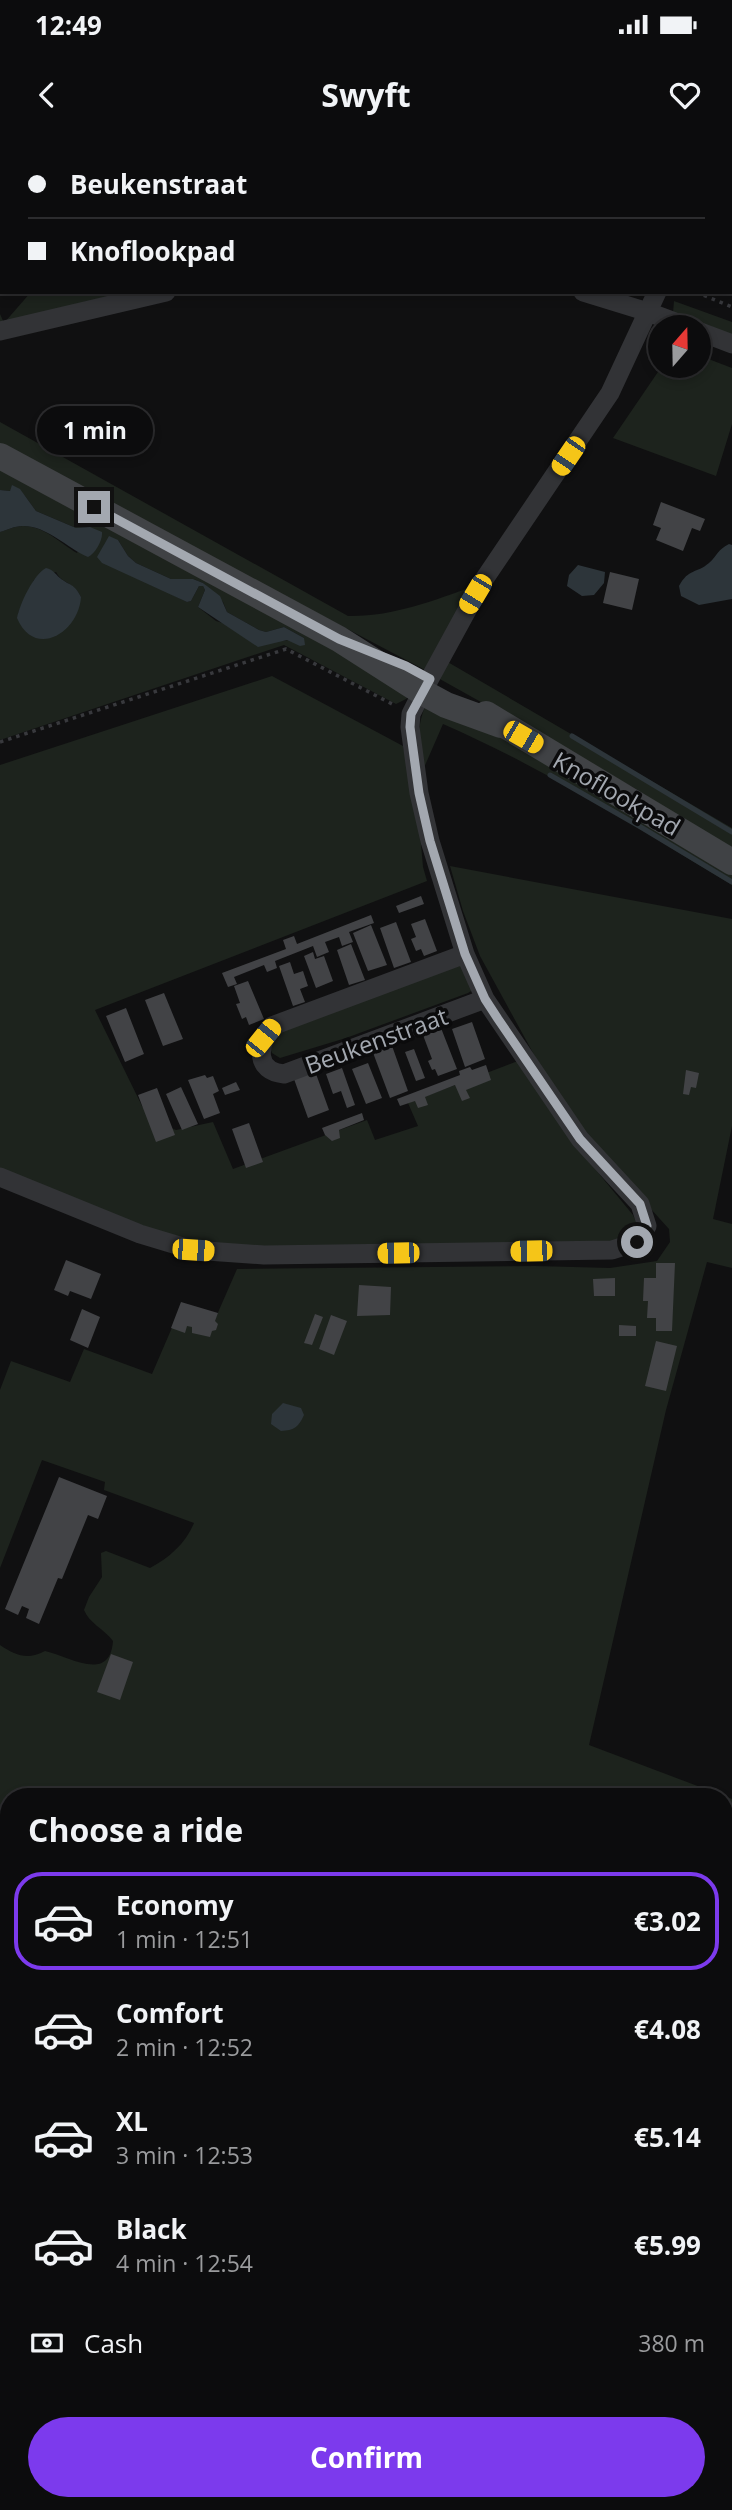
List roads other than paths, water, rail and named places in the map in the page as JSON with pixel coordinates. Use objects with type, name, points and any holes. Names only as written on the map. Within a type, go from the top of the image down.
[{"type":"main road","name":"Knoflookpad","points":[[0,456],[339,639],[421,695],[456,693],[501,725],[651,811],[732,862]]},
{"type":"street","points":[[0,331],[157,294]]},
{"type":"street","points":[[590,294],[656,315]]},
{"type":"street","points":[[0,1177],[140,1234],[193,1250],[264,1255],[612,1250],[637,1242],[647,1226],[640,1204],[580,1139],[485,999],[465,954],[430,841],[410,727],[421,695],[483,581],[610,393],[655,294]]},
{"type":"street","points":[[711,336],[732,344]]},
{"type":"street","name":"Beukenstraat","points":[[465,954],[272,1026],[263,1038],[260,1048],[265,1065],[274,1073],[284,1074],[485,999]]},
{"type":"waterway","points":[[572,736],[732,832]]},
{"type":"waterway","points":[[550,775],[732,882]]}]
